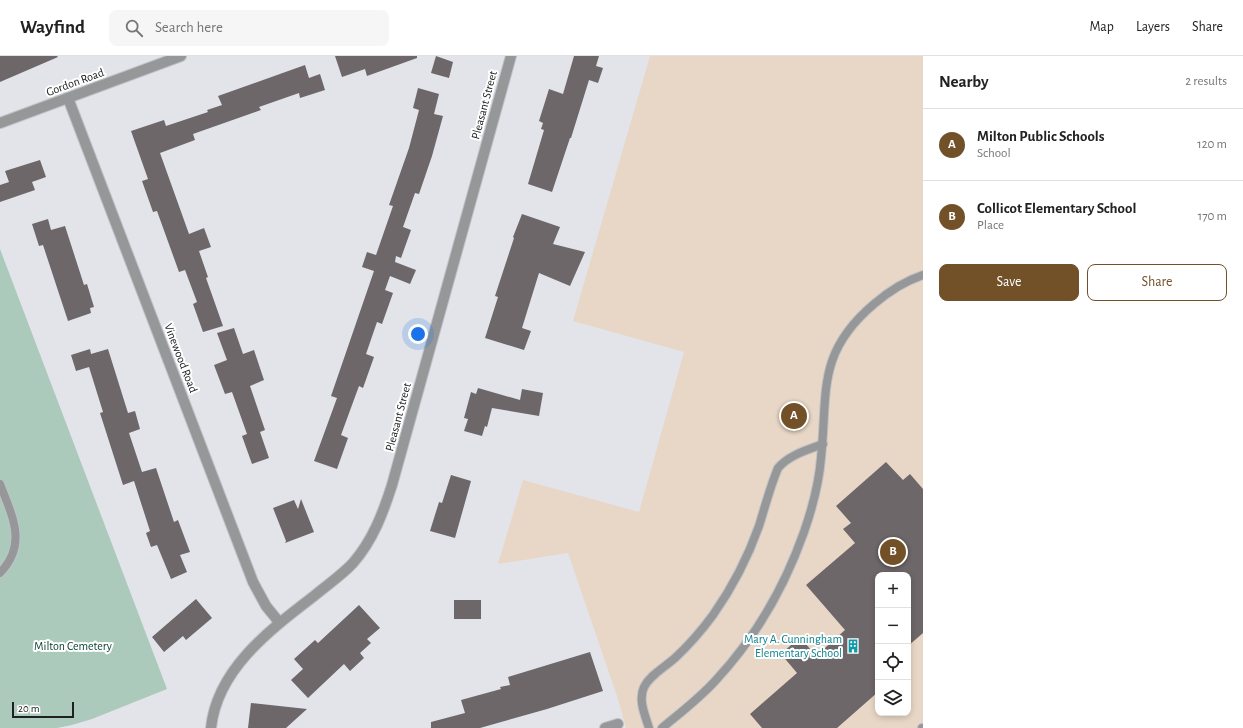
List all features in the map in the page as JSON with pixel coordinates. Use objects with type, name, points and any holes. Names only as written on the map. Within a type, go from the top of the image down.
[{"type":"street","name":"Gordon Road","points":[[0,123],[181,56]]},
{"type":"street","name":"Pleasant Street","points":[[211,728],[216,705],[225,684],[239,665],[256,644],[279,622],[342,574],[352,564],[369,541],[380,518],[394,477],[511,56]]},
{"type":"street","name":"Vinewood Road","points":[[68,98],[253,582],[266,606],[279,622]]},
{"type":"street","points":[[605,728],[618,724]]},
{"type":"lane","points":[[662,728],[703,693],[727,667],[752,634],[773,600],[790,565],[804,532],[817,483],[823,444],[824,403],[827,379],[834,353],[856,322],[878,301],[904,283],[923,275]]},
{"type":"lane","points":[[649,728],[642,704],[644,687],[649,680],[690,643],[713,615],[721,602],[738,573],[752,543],[778,468],[783,461],[823,444]]},
{"type":"lane","points":[[0,484],[12,516],[16,537],[12,556],[0,573]]},
{"type":"shaded area","points":[[650,56],[923,56],[923,728],[626,728],[618,699],[568,553],[498,564],[523,480],[639,512],[684,352],[573,321]]},
{"type":"green space","name":"Milton Cemetery","points":[[0,249],[167,689],[92,719],[57,728],[0,728]]},
{"type":"building","points":[[0,56],[57,56],[58,57],[0,82]]},
{"type":"building","points":[[335,56],[417,56],[417,58],[367,76],[365,69],[342,77]]},
{"type":"building","points":[[436,56],[453,62],[449,78],[431,73]]},
{"type":"building","points":[[574,56],[599,56],[596,66],[603,68],[598,83],[589,80],[552,192],[528,184],[544,130],[541,129],[543,123],[539,121],[549,89],[563,94]]},
{"type":"building","points":[[305,65],[309,78],[320,74],[325,90],[300,98],[299,93],[259,107],[261,110],[193,134],[195,140],[160,153],[189,234],[204,228],[211,247],[199,251],[208,277],[206,278],[223,326],[203,332],[193,304],[197,302],[185,270],[179,272],[157,211],[153,212],[142,181],[148,179],[131,131],[164,120],[166,126],[208,112],[207,110],[222,105],[218,96]]},
{"type":"building","points":[[418,88],[439,94],[434,114],[443,116],[432,156],[419,194],[415,193],[403,227],[411,230],[401,258],[396,256],[395,262],[416,270],[410,284],[390,276],[385,290],[393,293],[382,324],[377,322],[366,354],[374,357],[363,388],[359,386],[341,435],[348,438],[337,469],[314,461],[337,398],[331,396],[374,271],[362,267],[367,252],[376,255],[393,206],[389,205],[409,148],[419,110],[413,108]]},
{"type":"building","points":[[40,160],[46,177],[32,182],[35,190],[0,202],[0,185],[9,182],[5,171]]},
{"type":"building","points":[[522,214],[560,227],[553,244],[585,252],[570,286],[539,273],[522,328],[531,331],[524,350],[485,338],[498,297],[495,296],[514,238],[513,237]]},
{"type":"building","points":[[48,219],[51,230],[65,226],[84,285],[87,284],[94,307],[90,308],[91,313],[68,321],[43,245],[39,246],[32,224]]},
{"type":"building","points":[[234,328],[243,354],[254,350],[264,380],[250,386],[265,430],[260,432],[269,458],[252,464],[242,436],[247,434],[232,392],[225,394],[214,365],[227,360],[217,333]]},
{"type":"building","points":[[90,349],[91,354],[108,349],[128,413],[135,411],[140,429],[129,433],[142,472],[156,468],[174,522],[178,520],[190,552],[180,555],[187,572],[171,579],[157,545],[151,547],[146,533],[150,531],[134,481],[123,485],[100,413],[103,412],[89,367],[76,371],[71,355]]},
{"type":"building","points":[[478,388],[520,400],[522,389],[543,393],[539,416],[492,408],[487,427],[485,426],[482,436],[464,431],[468,419],[464,418],[471,392],[476,394]]},
{"type":"building","points":[[886,462],[903,480],[910,474],[923,489],[923,633],[911,643],[911,572],[875,572],[875,695],[837,728],[762,728],[750,714],[797,673],[781,654],[800,637],[816,656],[845,630],[806,585],[855,543],[843,529],[851,523],[836,506]]},
{"type":"building","points":[[451,475],[471,481],[455,538],[430,531],[439,502],[442,503]]},
{"type":"building","points":[[301,499],[314,532],[285,543],[286,541],[273,508],[294,500],[298,509]]},
{"type":"building","points":[[196,599],[212,618],[186,640],[183,636],[164,652],[152,637]]},
{"type":"building","points":[[454,600],[481,600],[481,619],[454,619]]},
{"type":"building","points":[[359,605],[380,628],[367,639],[371,643],[360,653],[364,658],[350,671],[344,664],[308,698],[291,680],[303,669],[294,659],[315,640],[318,643]]},
{"type":"building","points":[[590,652],[603,691],[480,728],[431,728],[431,722],[465,713],[461,700],[510,685],[508,677]]},
{"type":"building","points":[[251,703],[307,709],[286,728],[248,728]]},
{"type":"place","name":"Milton Public Schools","points":[[794,416]]},
{"type":"place","name":"Collicot Elementary School","points":[[893,552]]},
{"type":"place","name":"Mary A. Cunningham Elementary School","points":[[853,646]]}]
